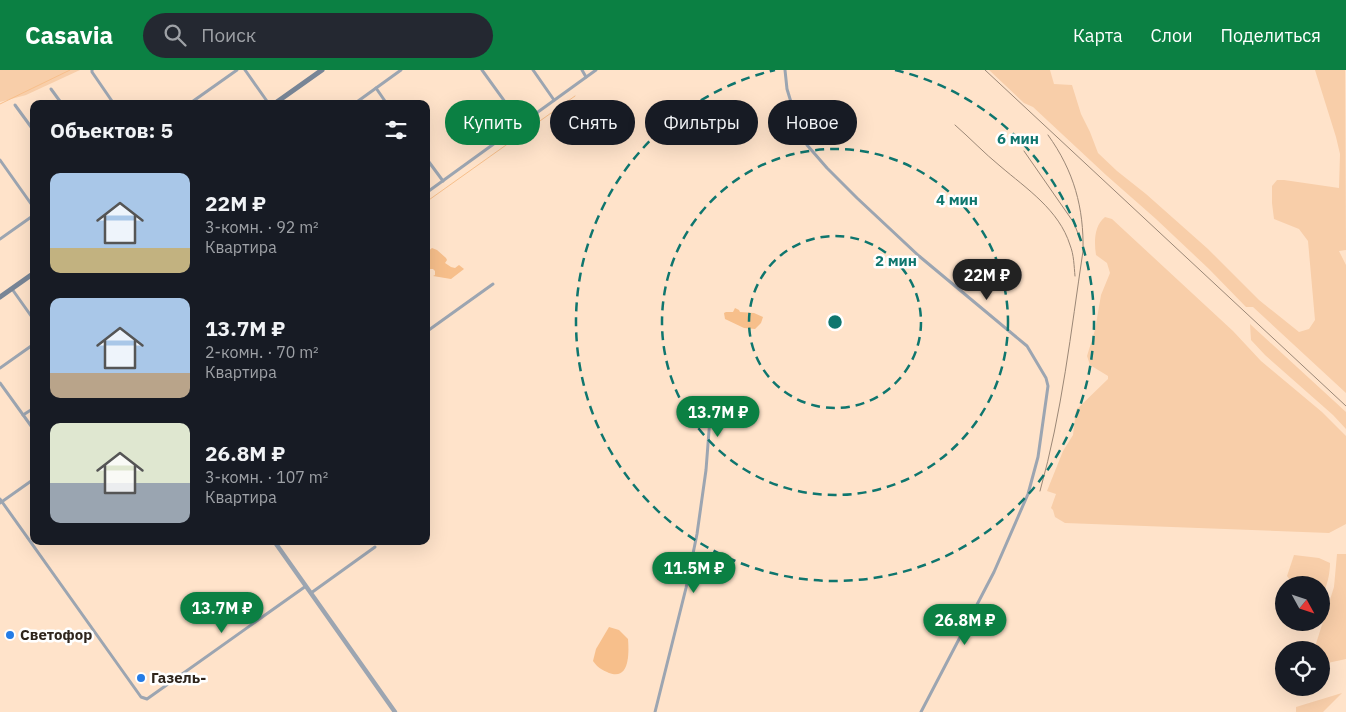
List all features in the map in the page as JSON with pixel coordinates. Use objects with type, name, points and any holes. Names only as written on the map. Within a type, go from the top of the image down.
[{"type":"main road","points":[[280,100],[322,70]]},
{"type":"main road","points":[[0,297],[30,276]]},
{"type":"street","points":[[195,100],[236,70]]},
{"type":"street","points":[[245,70],[266,100]]},
{"type":"street","points":[[360,100],[401,70]]},
{"type":"street","points":[[482,70],[503,100]]},
{"type":"street","points":[[533,70],[554,100],[596,70]]},
{"type":"street","points":[[582,70],[586,77]]},
{"type":"street","points":[[785,70],[788,89],[801,135],[807,145],[857,198],[919,256],[1027,346],[1046,378],[1048,386],[1038,457],[1028,494],[994,572],[921,712]]},
{"type":"street","points":[[92,71],[111,100]]},
{"type":"street","points":[[376,88],[384,100]]},
{"type":"street","points":[[51,89],[59,100]]},
{"type":"street","points":[[15,104],[30,125]]},
{"type":"street","points":[[430,189],[492,145]]},
{"type":"street","points":[[0,160],[30,202]]},
{"type":"street","points":[[430,163],[443,181]]},
{"type":"street","points":[[0,238],[30,218]]},
{"type":"street","points":[[430,329],[493,284]]},
{"type":"street","points":[[12,289],[30,314]]},
{"type":"street","points":[[0,368],[30,347]]},
{"type":"street","points":[[0,383],[30,425]]},
{"type":"street","points":[[655,712],[686,588],[697,534],[706,470],[711,404]]},
{"type":"street","points":[[23,416],[30,411]]},
{"type":"street","points":[[30,482],[1,501],[30,542]]},
{"type":"street","points":[[32,545],[141,697],[147,698],[306,586]]},
{"type":"street","points":[[277,545],[396,712]]},
{"type":"street","points":[[311,593],[375,547]]},
{"type":"shaded area","points":[[0,70],[80,70],[26,95],[0,102]]},
{"type":"shaded area","points":[[989,70],[1050,70],[1054,84],[1072,85],[1081,114],[1098,153],[1208,249],[1259,300],[1299,332],[1309,329],[1315,320],[1308,241],[1299,229],[1274,219],[1272,186],[1277,180],[1284,180],[1339,188],[1340,154],[1315,70],[1345,70],[1346,250],[1339,251],[1346,265],[1346,393],[1253,307],[1246,307],[1156,219],[1033,107],[1024,103]]},
{"type":"shaded area","points":[[1105,217],[1112,219],[1233,331],[1261,361],[1322,412],[1346,436],[1346,524],[1329,533],[1065,523],[1055,517],[1051,508],[1056,494],[1047,491],[1063,451],[1073,435],[1076,410],[1108,379],[1108,376],[1090,365],[1087,356],[1095,330],[1101,295],[1110,273],[1107,263],[1096,255],[1095,250],[1097,230]]},
{"type":"shaded area","points":[[432,248],[437,250],[446,258],[445,263],[451,267],[455,268],[459,265],[464,269],[451,279],[433,276],[435,271],[430,269],[430,250]]},
{"type":"shaded area","points":[[735,308],[740,312],[754,313],[763,317],[761,323],[755,329],[744,328],[725,319],[724,313],[733,312]]},
{"type":"shaded area","points":[[1250,324],[1346,412],[1346,429],[1251,340]]},
{"type":"shaded area","points":[[1337,554],[1346,554],[1346,659],[1330,662],[1330,641],[1317,641],[1320,631],[1330,631],[1330,600],[1334,587]]},
{"type":"shaded area","points":[[1294,555],[1319,558],[1330,563],[1328,576],[1287,576]]},
{"type":"shaded area","points":[[609,627],[619,630],[628,639],[627,664],[621,673],[609,673],[593,661],[596,649]]},
{"type":"shaded area","points":[[1342,693],[1323,712],[1296,712],[1296,707]]},
{"type":"waterway","points":[[0,104],[70,70]]},
{"type":"waterway","points":[[430,199],[575,96]]},
{"type":"railway","points":[[985,70],[1346,406]]},
{"type":"railway","points":[[955,125],[1041,201],[1058,221],[1070,245],[1075,276]]},
{"type":"railway","points":[[1040,491],[1060,402],[1083,251],[1082,220],[1076,190],[1065,162],[1048,135]]},
{"type":"railway","points":[[1024,151],[1074,223],[1080,239]]},
{"type":"place","name":"Светофор","points":[[10,635]]},
{"type":"place","name":"Газель-","points":[[141,678]]}]
